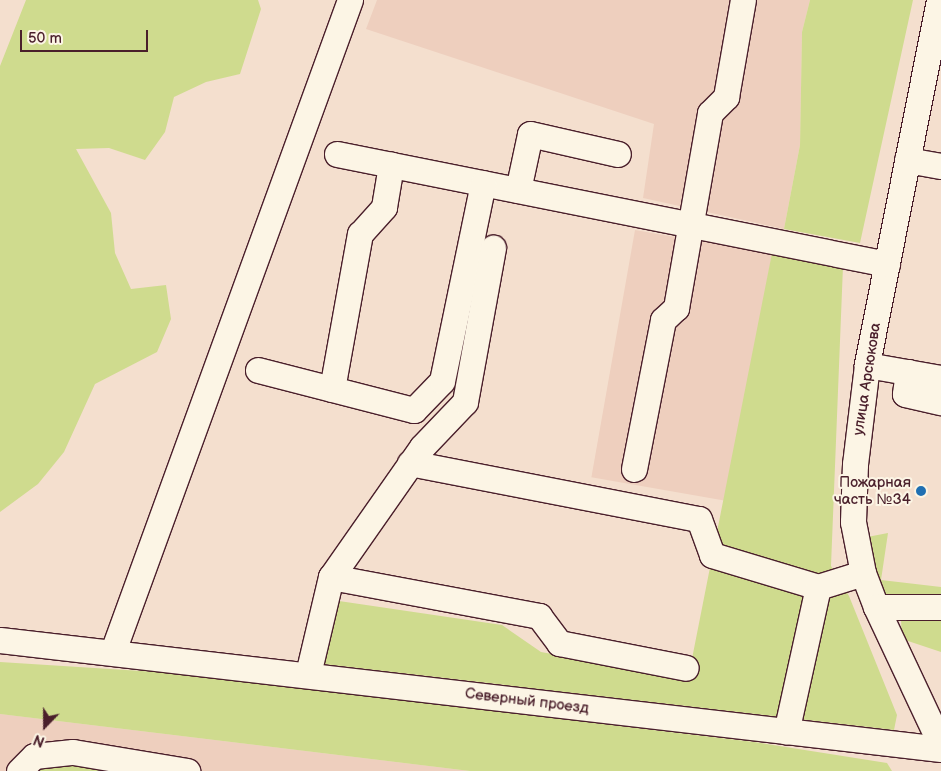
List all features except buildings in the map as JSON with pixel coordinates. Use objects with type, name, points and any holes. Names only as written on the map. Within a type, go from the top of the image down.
[{"type":"street","points":[[113,651],[350,0]]},
{"type":"street","points":[[634,469],[663,320],[676,308],[710,113],[726,96],[743,0]]},
{"type":"street","name":"улица Арсюкова","points":[[939,0],[931,88],[907,160],[868,365],[855,464],[853,522],[863,573],[876,608],[941,745]]},
{"type":"street","points":[[518,190],[530,134],[618,154]]},
{"type":"street","points":[[337,154],[887,264]]},
{"type":"street","points":[[907,160],[941,166]]},
{"type":"street","points":[[332,389],[360,234],[384,207],[391,165]]},
{"type":"street","points":[[258,370],[414,410],[442,382],[482,183]]},
{"type":"street","points":[[308,674],[331,577],[410,463],[466,402],[493,248]]},
{"type":"street","points":[[868,365],[941,378]]},
{"type":"street","points":[[908,372],[905,394],[941,402]]},
{"type":"street","points":[[410,463],[698,519],[712,555],[818,586],[863,573]]},
{"type":"street","points":[[331,577],[539,616],[559,643],[686,668]]},
{"type":"street","points":[[786,732],[818,586]]},
{"type":"street","points":[[876,608],[941,607]]},
{"type":"street","name":"Северный проезд","points":[[0,640],[113,651],[941,750]]},
{"type":"street","points":[[19,771],[34,756],[72,752],[187,771]]},
{"type":"shaded area","points":[[377,0],[810,0],[802,32],[800,145],[784,229],[643,198],[654,124],[366,29]]},
{"type":"shaded area","points":[[635,230],[772,254],[728,501],[591,477]]},
{"type":"shaded area","points":[[0,714],[470,771],[0,771]]},
{"type":"green space","points":[[26,0],[258,0],[261,9],[240,74],[206,82],[174,97],[165,132],[145,160],[109,148],[76,149],[111,213],[115,253],[131,289],[166,285],[171,319],[157,352],[95,384],[64,452],[38,484],[0,512],[0,66]]},
{"type":"green space","points":[[810,0],[913,0],[860,243],[784,229],[800,145],[802,32]]},
{"type":"green space","points":[[772,253],[843,266],[831,566],[849,596],[897,715],[894,730],[323,664],[339,601],[502,625],[541,652],[688,679]]},
{"type":"green space","points":[[888,533],[881,580],[941,587],[941,602],[880,602],[862,538]]},
{"type":"green space","points":[[941,618],[941,652],[902,639],[901,620]]},
{"type":"green space","points":[[0,662],[173,673],[754,742],[887,763],[892,771],[470,771],[0,714]]},
{"type":"green space","points":[[46,746],[153,771],[30,771]]},
{"type":"place","name":"Пожарная часть №34","points":[[921,491]]}]
